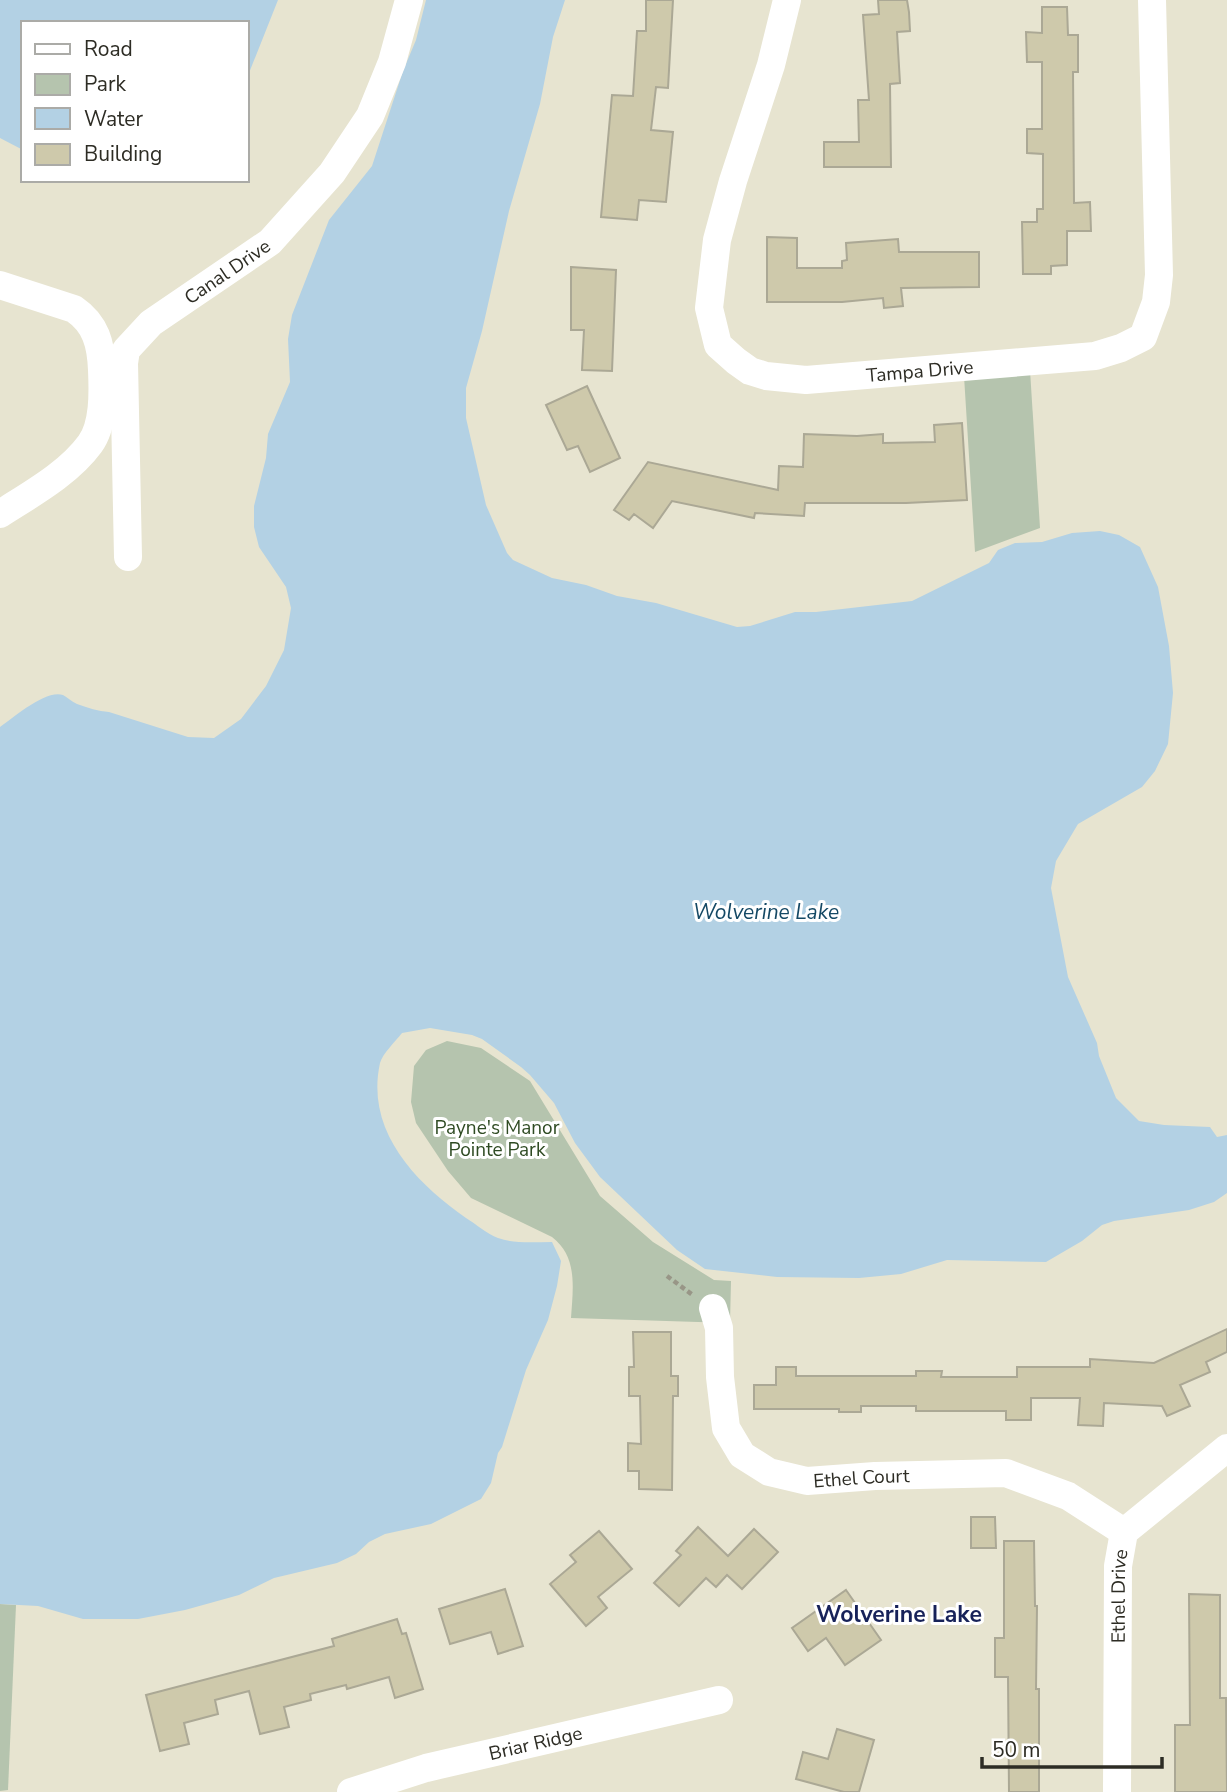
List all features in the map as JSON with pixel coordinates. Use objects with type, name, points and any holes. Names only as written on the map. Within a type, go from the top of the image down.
[{"type":"street","name":"Canal Drive","points":[[128,557],[114,390],[126,350],[150,323],[270,242],[332,173],[370,117],[392,62],[409,0]]},
{"type":"street","name":"Tampa Drive","points":[[787,0],[771,65],[733,181],[718,240],[709,308],[718,345],[736,361],[766,376],[806,380],[1094,356],[1121,348],[1143,337],[1156,302],[1159,275],[1152,0]]},
{"type":"street","points":[[0,285],[74,309],[84,316],[92,325],[98,339],[114,390],[91,443],[47,484],[0,514]]},
{"type":"street","name":"Ethel Court","points":[[713,1308],[719,1328],[720,1377],[726,1428],[742,1455],[769,1472],[807,1481],[875,1476],[1006,1474],[1068,1496],[1124,1532]]},
{"type":"street","name":"Ethel Drive","points":[[1117,1792],[1118,1566],[1124,1532],[1227,1448]]},
{"type":"street","name":"Briar Ridge","points":[[351,1792],[426,1768],[719,1700]]},
{"type":"path","points":[[667,1276],[713,1308]]},
{"type":"green space","points":[[1030,370],[1040,528],[975,552],[964,376]]},
{"type":"green space","name":"Payne's Manor Pointe Park","points":[[447,1041],[481,1048],[530,1081],[600,1196],[653,1242],[714,1280],[731,1281],[730,1323],[571,1318],[572,1274],[566,1254],[560,1245],[552,1237],[471,1198],[448,1171],[416,1123],[411,1102],[414,1066],[426,1050]]},
{"type":"green space","points":[[0,1604],[16,1605],[8,1790],[0,1791]]},
{"type":"water","points":[[0,0],[278,0],[248,75],[248,21],[21,21],[21,149],[0,138]]},
{"type":"water","name":"Wolverine Lake","points":[[426,0],[565,0],[553,37],[540,104],[509,211],[466,388],[466,418],[486,505],[507,553],[513,560],[552,578],[586,585],[617,596],[656,603],[737,627],[750,626],[795,612],[912,601],[989,563],[998,550],[1015,543],[1042,542],[1072,533],[1100,531],[1119,535],[1140,547],[1158,587],[1169,646],[1173,693],[1168,744],[1155,771],[1142,787],[1078,824],[1056,861],[1051,888],[1068,977],[1097,1043],[1099,1056],[1116,1098],[1139,1121],[1210,1127],[1217,1137],[1227,1135],[1227,1193],[1214,1202],[1189,1210],[1102,1225],[1082,1241],[1046,1262],[947,1260],[901,1274],[859,1278],[777,1277],[705,1269],[677,1250],[600,1177],[575,1143],[554,1103],[521,1067],[482,1039],[472,1035],[430,1028],[402,1033],[386,1051],[380,1063],[377,1088],[387,1133],[399,1153],[429,1189],[486,1231],[511,1241],[552,1242],[561,1261],[548,1320],[526,1370],[498,1453],[491,1483],[481,1499],[431,1524],[385,1534],[369,1542],[356,1554],[337,1563],[274,1578],[239,1595],[185,1610],[138,1619],[83,1619],[38,1606],[0,1604],[0,727],[30,705],[56,694],[85,707],[188,737],[214,738],[241,719],[266,686],[284,650],[291,608],[286,587],[259,547],[254,527],[254,506],[266,458],[268,434],[290,382],[288,339],[292,315],[329,220],[372,166],[416,40]]},
{"type":"building","points":[[646,0],[673,0],[668,88],[656,87],[651,130],[673,132],[666,202],[639,200],[637,220],[601,217],[612,95],[633,96],[637,31],[646,31]]},
{"type":"building","points":[[878,0],[907,0],[909,12],[910,31],[897,32],[900,83],[890,84],[891,167],[824,167],[824,142],[859,142],[858,100],[869,100],[863,15],[879,14]]},
{"type":"building","points":[[1042,7],[1067,7],[1068,35],[1078,35],[1078,72],[1073,72],[1074,203],[1090,202],[1091,231],[1067,231],[1067,265],[1051,266],[1051,274],[1023,274],[1022,222],[1037,222],[1037,209],[1043,209],[1043,154],[1027,153],[1027,129],[1042,129],[1042,62],[1027,62],[1026,32],[1042,33]]},
{"type":"building","points":[[767,237],[797,238],[797,268],[842,268],[842,261],[847,260],[846,243],[898,239],[899,252],[979,252],[979,287],[901,288],[903,306],[884,308],[883,298],[842,302],[767,302]]},
{"type":"building","points":[[571,267],[616,270],[612,371],[582,370],[584,330],[571,330]]},
{"type":"building","points":[[587,386],[620,458],[590,472],[578,446],[567,450],[546,405]]},
{"type":"building","points":[[962,423],[967,500],[805,503],[804,516],[755,513],[754,518],[672,501],[653,528],[634,514],[629,520],[614,510],[648,462],[778,490],[779,466],[803,467],[804,434],[883,434],[883,443],[935,442],[934,425]]},
{"type":"building","points":[[1227,1329],[1227,1352],[1206,1362],[1210,1372],[1180,1385],[1190,1406],[1167,1416],[1162,1406],[1104,1403],[1103,1426],[1078,1425],[1080,1398],[1031,1398],[1031,1420],[1006,1420],[1006,1411],[916,1411],[916,1406],[861,1406],[861,1412],[839,1412],[839,1409],[754,1409],[754,1385],[776,1385],[776,1367],[796,1367],[796,1376],[916,1376],[916,1371],[942,1371],[941,1377],[1017,1377],[1017,1367],[1090,1367],[1090,1359],[1154,1363]]},
{"type":"building","points":[[633,1332],[671,1332],[671,1376],[678,1376],[678,1396],[673,1396],[672,1490],[639,1489],[639,1471],[628,1471],[628,1443],[641,1444],[640,1396],[629,1396],[629,1367],[634,1367]]},
{"type":"building","points":[[971,1517],[995,1517],[996,1548],[971,1548]]},
{"type":"building","points":[[698,1527],[728,1556],[754,1529],[778,1552],[742,1589],[727,1575],[716,1587],[706,1578],[679,1606],[654,1583],[681,1555],[676,1551]]},
{"type":"building","points":[[599,1531],[632,1569],[598,1597],[607,1608],[586,1626],[550,1584],[576,1562],[570,1555]]},
{"type":"building","points":[[1004,1541],[1034,1541],[1039,1792],[1009,1792],[1008,1677],[995,1677],[995,1638],[1004,1638]]},
{"type":"building","points":[[505,1589],[523,1646],[498,1654],[491,1632],[450,1644],[439,1609]]},
{"type":"building","points":[[846,1590],[881,1640],[845,1665],[826,1638],[808,1651],[792,1628]]},
{"type":"building","points":[[1189,1594],[1220,1595],[1220,1698],[1226,1698],[1227,1792],[1175,1792],[1175,1725],[1190,1725]]},
{"type":"building","points":[[397,1619],[402,1634],[406,1633],[423,1689],[395,1698],[389,1677],[347,1689],[346,1685],[310,1694],[311,1700],[284,1707],[289,1727],[260,1734],[249,1691],[215,1700],[218,1714],[184,1723],[189,1744],[160,1751],[146,1695],[334,1646],[332,1639]]},
{"type":"building","points":[[837,1729],[874,1740],[859,1792],[844,1792],[796,1779],[803,1752],[828,1759]]},
{"type":"district","name":"Wolverine Lake","points":[[899,1614]]}]
